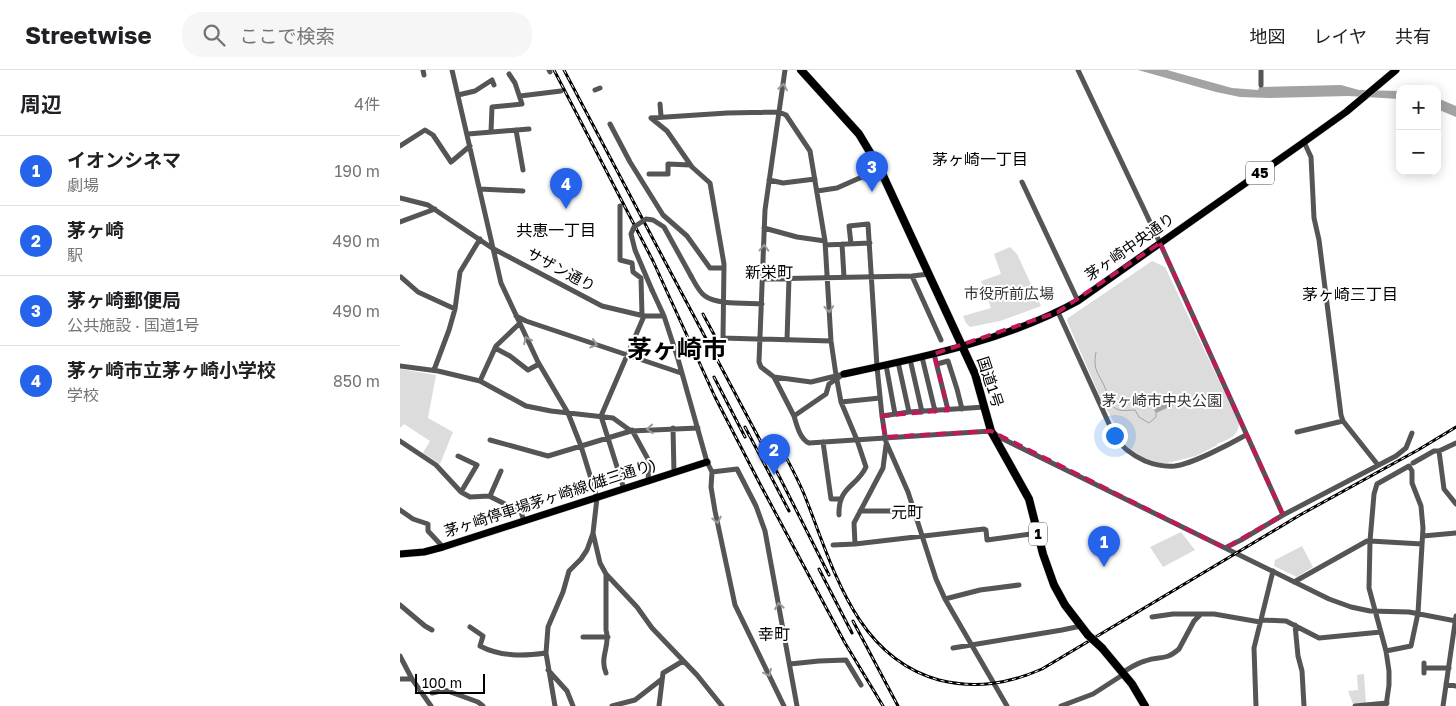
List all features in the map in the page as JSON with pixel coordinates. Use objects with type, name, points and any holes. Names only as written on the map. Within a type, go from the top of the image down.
[{"type":"highway","name":"国道1号","points":[[801,70],[859,134],[880,169],[975,374],[991,431],[1029,499],[1054,585],[1065,605],[1088,635],[1124,673],[1145,706]]},
{"type":"main road","name":"茅ヶ崎中央通り","points":[[844,374],[963,346],[1025,325],[1058,312],[1078,301],[1304,142],[1359,101],[1396,70]]},
{"type":"main road","name":"茅ヶ崎停車場茅ヶ崎線(雄三通り)","points":[[400,554],[424,552],[444,547],[707,462]]},
{"type":"street","points":[[452,70],[501,283],[539,364],[568,413],[581,446],[597,498],[593,533],[584,556],[569,571],[564,592],[550,619],[546,653],[555,706]]},
{"type":"street","points":[[786,70],[769,180],[764,228],[758,362],[761,367],[774,377],[805,441],[810,443],[886,440],[991,431],[1001,438],[1150,512],[1341,603],[1375,612],[1418,613],[1456,619],[1452,665],[1446,684],[1443,706]]},
{"type":"street","points":[[1078,70],[1160,243],[1283,516]]},
{"type":"street","points":[[1261,70],[1261,85]]},
{"type":"street","points":[[491,132],[492,107],[522,104],[515,83],[509,74]]},
{"type":"street","points":[[458,95],[475,91],[492,80]]},
{"type":"street","points":[[520,96],[561,91]]},
{"type":"street","points":[[660,104],[661,116]]},
{"type":"street","points":[[831,341],[723,338],[723,268],[721,245],[710,183],[690,165],[667,131],[651,118],[767,111],[779,112],[786,115],[809,148],[816,179],[825,243],[831,341],[836,377],[841,402],[866,467],[864,472],[844,492],[841,499],[840,515]]},
{"type":"street","points":[[610,124],[630,162],[663,214],[687,236],[710,268],[723,268]]},
{"type":"street","points":[[468,134],[529,129]]},
{"type":"street","points":[[400,146],[425,130],[433,135],[450,162],[470,146]]},
{"type":"street","points":[[516,130],[523,170]]},
{"type":"street","points":[[1304,142],[1311,157],[1314,218],[1319,240],[1341,414],[1343,421],[1378,465]]},
{"type":"street","points":[[648,174],[668,174],[668,164],[690,165]]},
{"type":"street","points":[[817,190],[837,188],[880,169]]},
{"type":"street","points":[[769,180],[783,183],[816,179]]},
{"type":"street","points":[[1022,182],[1078,301]]},
{"type":"street","points":[[480,189],[523,191]]},
{"type":"street","name":"サザン通り","points":[[400,198],[421,202],[492,248],[602,306],[645,315],[664,316]]},
{"type":"street","points":[[620,206],[620,260],[632,263],[633,272],[641,278],[645,315],[601,416],[624,489]]},
{"type":"street","points":[[400,222],[434,209]]},
{"type":"street","points":[[762,304],[724,302],[710,300],[703,296],[664,227],[653,220],[646,219],[634,227],[631,234],[635,250],[664,316],[688,390],[707,462],[712,472],[711,487],[715,511],[735,605],[784,706]]},
{"type":"street","points":[[851,244],[850,226],[868,224],[877,367],[886,440],[908,492],[936,579],[945,599],[1007,706]]},
{"type":"street","points":[[764,228],[825,243],[870,243]]},
{"type":"street","points":[[434,370],[455,310],[460,272],[480,239]]},
{"type":"street","points":[[842,244],[844,277]]},
{"type":"street","points":[[763,279],[929,274]]},
{"type":"street","points":[[912,276],[941,340]]},
{"type":"street","points":[[401,277],[418,292],[455,310]]},
{"type":"street","points":[[786,340],[789,278]]},
{"type":"street","points":[[645,315],[655,313],[658,305]]},
{"type":"street","points":[[1058,312],[1115,436],[1130,454],[1153,464],[1175,466],[1188,462],[1246,435]]},
{"type":"street","points":[[516,316],[526,322],[681,373]]},
{"type":"street","points":[[480,381],[495,348],[519,324]]},
{"type":"street","points":[[495,348],[510,356],[528,370],[539,364]]},
{"type":"street","points":[[934,354],[948,410]]},
{"type":"street","points":[[922,357],[935,410]]},
{"type":"street","points":[[910,359],[922,412]]},
{"type":"street","points":[[937,364],[948,361],[962,409]]},
{"type":"street","points":[[898,362],[909,412]]},
{"type":"street","points":[[886,365],[895,414]]},
{"type":"street","points":[[400,366],[434,370],[480,381],[526,406],[613,418],[631,430],[649,461],[648,482]]},
{"type":"street","points":[[774,377],[811,382],[844,374]]},
{"type":"street","points":[[794,416],[826,394],[829,384],[836,377]]},
{"type":"street","points":[[841,402],[880,398]]},
{"type":"street","points":[[882,416],[909,412],[985,407]]},
{"type":"street","points":[[1297,432],[1343,421]]},
{"type":"street","points":[[673,428],[674,473]]},
{"type":"street","points":[[490,440],[548,456],[631,430],[698,428]]},
{"type":"street","points":[[1225,548],[1403,452],[1412,433]]},
{"type":"street","points":[[855,544],[854,523],[883,468],[886,440]]},
{"type":"street","points":[[400,441],[436,465],[461,492],[470,497],[490,496],[521,512],[524,521]]},
{"type":"street","points":[[823,442],[832,499],[841,499]]},
{"type":"street","points":[[1413,463],[1434,451],[1439,451],[1456,443]]},
{"type":"street","points":[[1439,451],[1444,489],[1456,504]]},
{"type":"street","points":[[458,456],[476,465],[461,492]]},
{"type":"street","points":[[1355,706],[1386,704],[1389,685],[1386,651],[1370,588],[1370,541],[1374,494],[1377,484],[1410,466],[1412,482],[1421,506],[1423,536],[1418,613],[1410,646],[1386,651]]},
{"type":"street","points":[[712,472],[737,469],[759,512],[765,531],[797,706]]},
{"type":"street","points":[[490,496],[502,471]]},
{"type":"street","points":[[860,511],[904,511],[913,509]]},
{"type":"street","points":[[400,510],[413,519],[428,524],[428,531],[444,547]]},
{"type":"street","points":[[833,545],[984,529],[986,530],[987,540],[1038,533]]},
{"type":"street","points":[[593,533],[600,563],[606,574],[638,607],[652,628],[683,660],[722,706]]},
{"type":"street","points":[[1423,536],[1456,533]]},
{"type":"street","points":[[1294,582],[1367,540],[1422,544]]},
{"type":"street","points":[[1256,706],[1254,648],[1273,571]]},
{"type":"street","points":[[606,574],[606,630],[608,636],[604,652],[606,673]]},
{"type":"street","points":[[945,599],[980,590],[1020,585]]},
{"type":"street","points":[[400,605],[424,626],[432,630]]},
{"type":"street","points":[[1152,617],[1172,614],[1214,614],[1261,621],[1286,621],[1319,638],[1381,632]]},
{"type":"street","points":[[1060,706],[1093,694],[1147,660],[1163,658],[1176,652],[1194,621],[1201,614]]},
{"type":"street","points":[[1295,625],[1298,656],[1302,671],[1304,706]]},
{"type":"street","points":[[953,648],[1081,626]]},
{"type":"street","points":[[470,627],[482,636],[480,646],[487,650],[522,656],[546,653]]},
{"type":"street","points":[[583,637],[608,636]]},
{"type":"street","points":[[400,656],[412,679],[431,706]]},
{"type":"street","points":[[659,706],[663,673],[683,660]]},
{"type":"street","points":[[790,664],[846,660],[861,684]]},
{"type":"street","points":[[1424,668],[1452,665]]},
{"type":"street","points":[[548,669],[567,691],[573,706]]},
{"type":"street","points":[[400,679],[412,679]]},
{"type":"street","points":[[612,706],[636,700],[662,679]]},
{"type":"street","points":[[1446,684],[1456,686]]},
{"type":"street","points":[[432,693],[445,690],[478,702],[483,706]]},
{"type":"highlighted area","points":[[1160,243],[1283,515],[1225,548],[991,431],[885,437],[882,416],[948,410],[934,354],[1058,312]]},
{"type":"green space","name":"市役所前広場","points":[[1010,247],[1017,254],[1041,306],[1000,321],[970,327],[963,316],[991,308],[981,281],[1001,274],[994,254]]},
{"type":"green space","name":"茅ヶ崎市中央公園","points":[[1152,261],[1165,267],[1239,423],[1237,431],[1229,439],[1196,456],[1163,464],[1137,456],[1124,444],[1101,399],[1067,321],[1068,318]]},
{"type":"green space","points":[[400,369],[436,375],[428,418],[453,432],[440,464],[423,453],[430,441],[404,424],[400,428]]},
{"type":"green space","points":[[1181,532],[1195,550],[1163,567],[1150,547]]},
{"type":"green space","points":[[1302,546],[1313,567],[1297,577],[1274,566],[1275,560]]},
{"type":"green space","points":[[1364,674],[1366,703],[1353,704],[1348,691],[1358,690],[1357,675]]},
{"type":"shaded area","points":[[1138,70],[1167,70],[1232,88],[1258,90],[1259,87],[1341,85],[1359,90],[1396,91],[1396,99],[1348,96],[1240,97]]},
{"type":"shaded area","points":[[1441,100],[1456,106],[1456,117],[1441,111]]},
{"type":"shaded area","points":[[1174,398],[1176,404],[1156,413],[1153,407],[1157,403]]},
{"type":"waterway","points":[[1096,352],[1096,369],[1113,406],[1119,410],[1135,410],[1139,417],[1149,423],[1156,417],[1156,413]]},
{"type":"railway","points":[[554,70],[653,261],[715,397],[760,484],[845,643],[883,706]]},
{"type":"railway","points":[[564,70],[778,474],[829,575]]},
{"type":"railway","points":[[703,314],[718,342]]},
{"type":"railway","points":[[714,377],[745,437]]},
{"type":"railway","points":[[745,427],[789,511]]},
{"type":"railway","points":[[776,438],[803,491],[839,581],[852,608],[868,631],[887,652],[911,669],[939,680],[953,683],[992,684],[1042,669],[1300,515],[1456,427]]},
{"type":"railway","points":[[819,569],[852,633]]},
{"type":"railway","points":[[853,621],[898,706]]},
{"type":"place","name":"茅ヶ崎郵便局","points":[[872,192]]},
{"type":"place","name":"茅ヶ崎市立茅ヶ崎小学校","points":[[566,209]]},
{"type":"place","name":"茅ヶ崎","points":[[774,475]]},
{"type":"place","name":"イオンシネマ","points":[[1104,567]]},
{"type":"district","name":"茅ヶ崎一丁目","points":[[980,159]]},
{"type":"district","name":"共恵一丁目","points":[[556,230]]},
{"type":"district","name":"新栄町","points":[[769,272]]},
{"type":"district","name":"茅ヶ崎三丁目","points":[[1350,294]]},
{"type":"district","name":"茅ヶ崎市","points":[[677,349]]},
{"type":"district","name":"元町","points":[[907,512]]},
{"type":"district","name":"幸町","points":[[774,634]]}]
